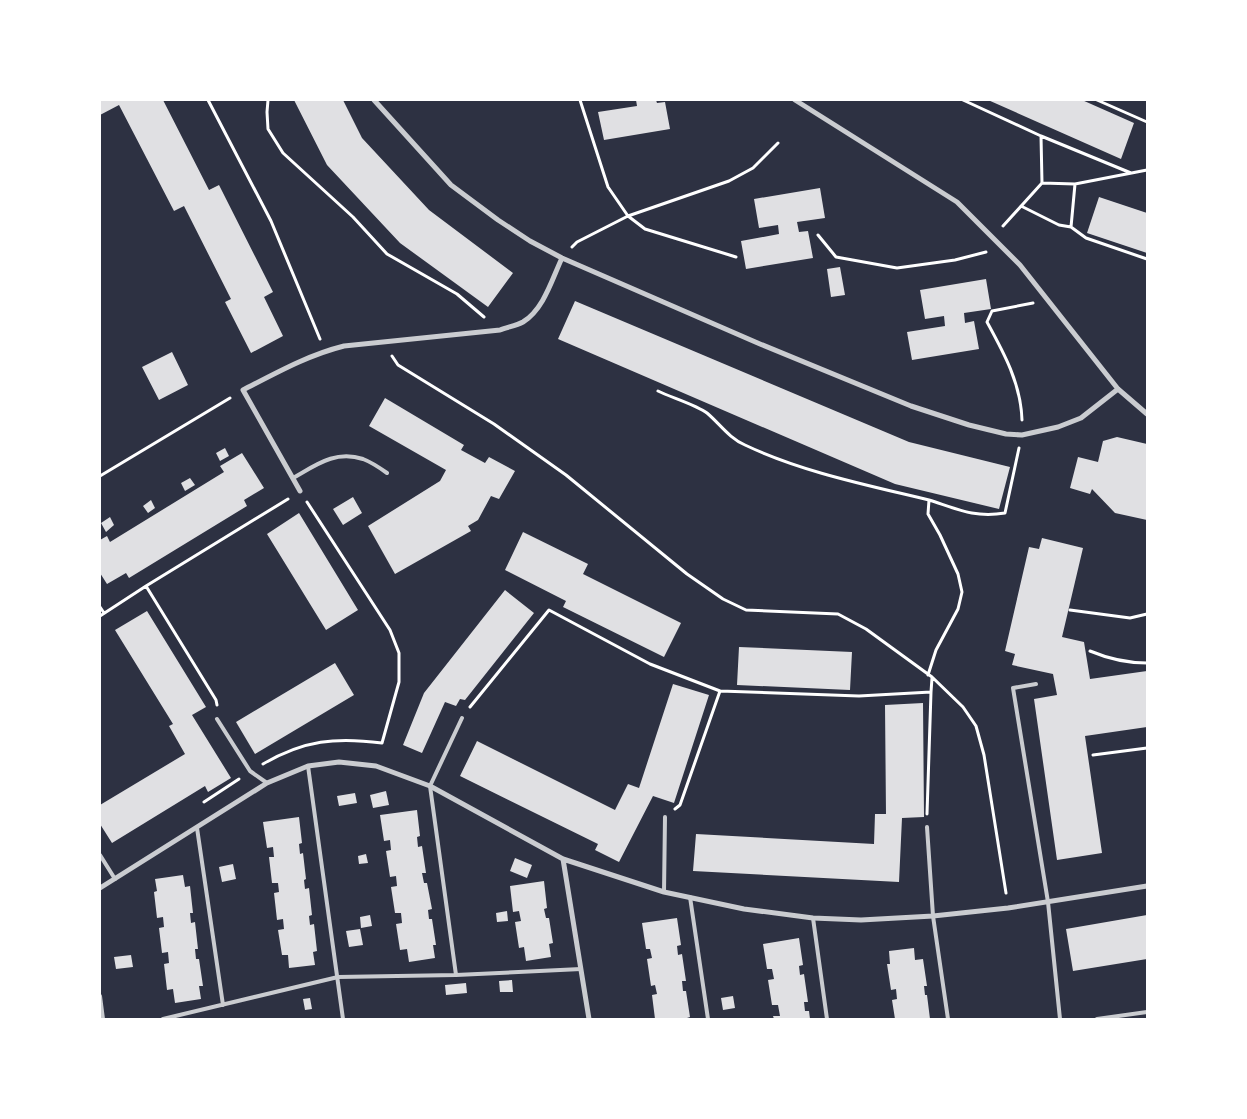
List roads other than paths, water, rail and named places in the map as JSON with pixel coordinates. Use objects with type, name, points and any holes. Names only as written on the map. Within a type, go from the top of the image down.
[{"type":"street","points":[[374,100],[451,185],[530,241],[562,258],[760,344],[911,406],[969,426],[1006,434],[1022,435],[1058,427],[1081,418],[1118,389]]},
{"type":"street","points":[[794,100],[957,202],[1020,265],[1118,389],[1147,414]]},
{"type":"street","points":[[300,491],[243,390],[324,351],[344,346],[500,330],[522,322],[533,314],[541,304],[562,258]]},
{"type":"street","points":[[100,888],[267,783],[308,766],[339,762],[376,766],[430,786],[563,859],[664,892],[744,910],[813,918],[861,920],[933,916],[1008,908],[1147,886]]},
{"type":"street","points":[[563,859],[589,1019]]},
{"type":"lane","points":[[293,478],[322,461],[343,455],[364,459],[387,473]]},
{"type":"lane","points":[[1036,684],[1013,688],[1048,902],[1060,1019]]},
{"type":"lane","points":[[456,975],[430,786],[462,718]]},
{"type":"lane","points":[[217,719],[250,771],[267,783]]},
{"type":"lane","points":[[308,766],[343,1019]]},
{"type":"lane","points":[[664,892],[665,816]]},
{"type":"lane","points":[[927,827],[933,916],[948,1019]]},
{"type":"lane","points":[[196,828],[223,1005]]},
{"type":"lane","points":[[100,854],[115,879]]},
{"type":"lane","points":[[690,897],[708,1019]]},
{"type":"lane","points":[[813,918],[827,1019]]},
{"type":"lane","points":[[163,1019],[338,977],[456,975],[581,969]]},
{"type":"lane","points":[[100,996],[104,1019]]},
{"type":"lane","points":[[1097,1019],[1147,1012]]}]
